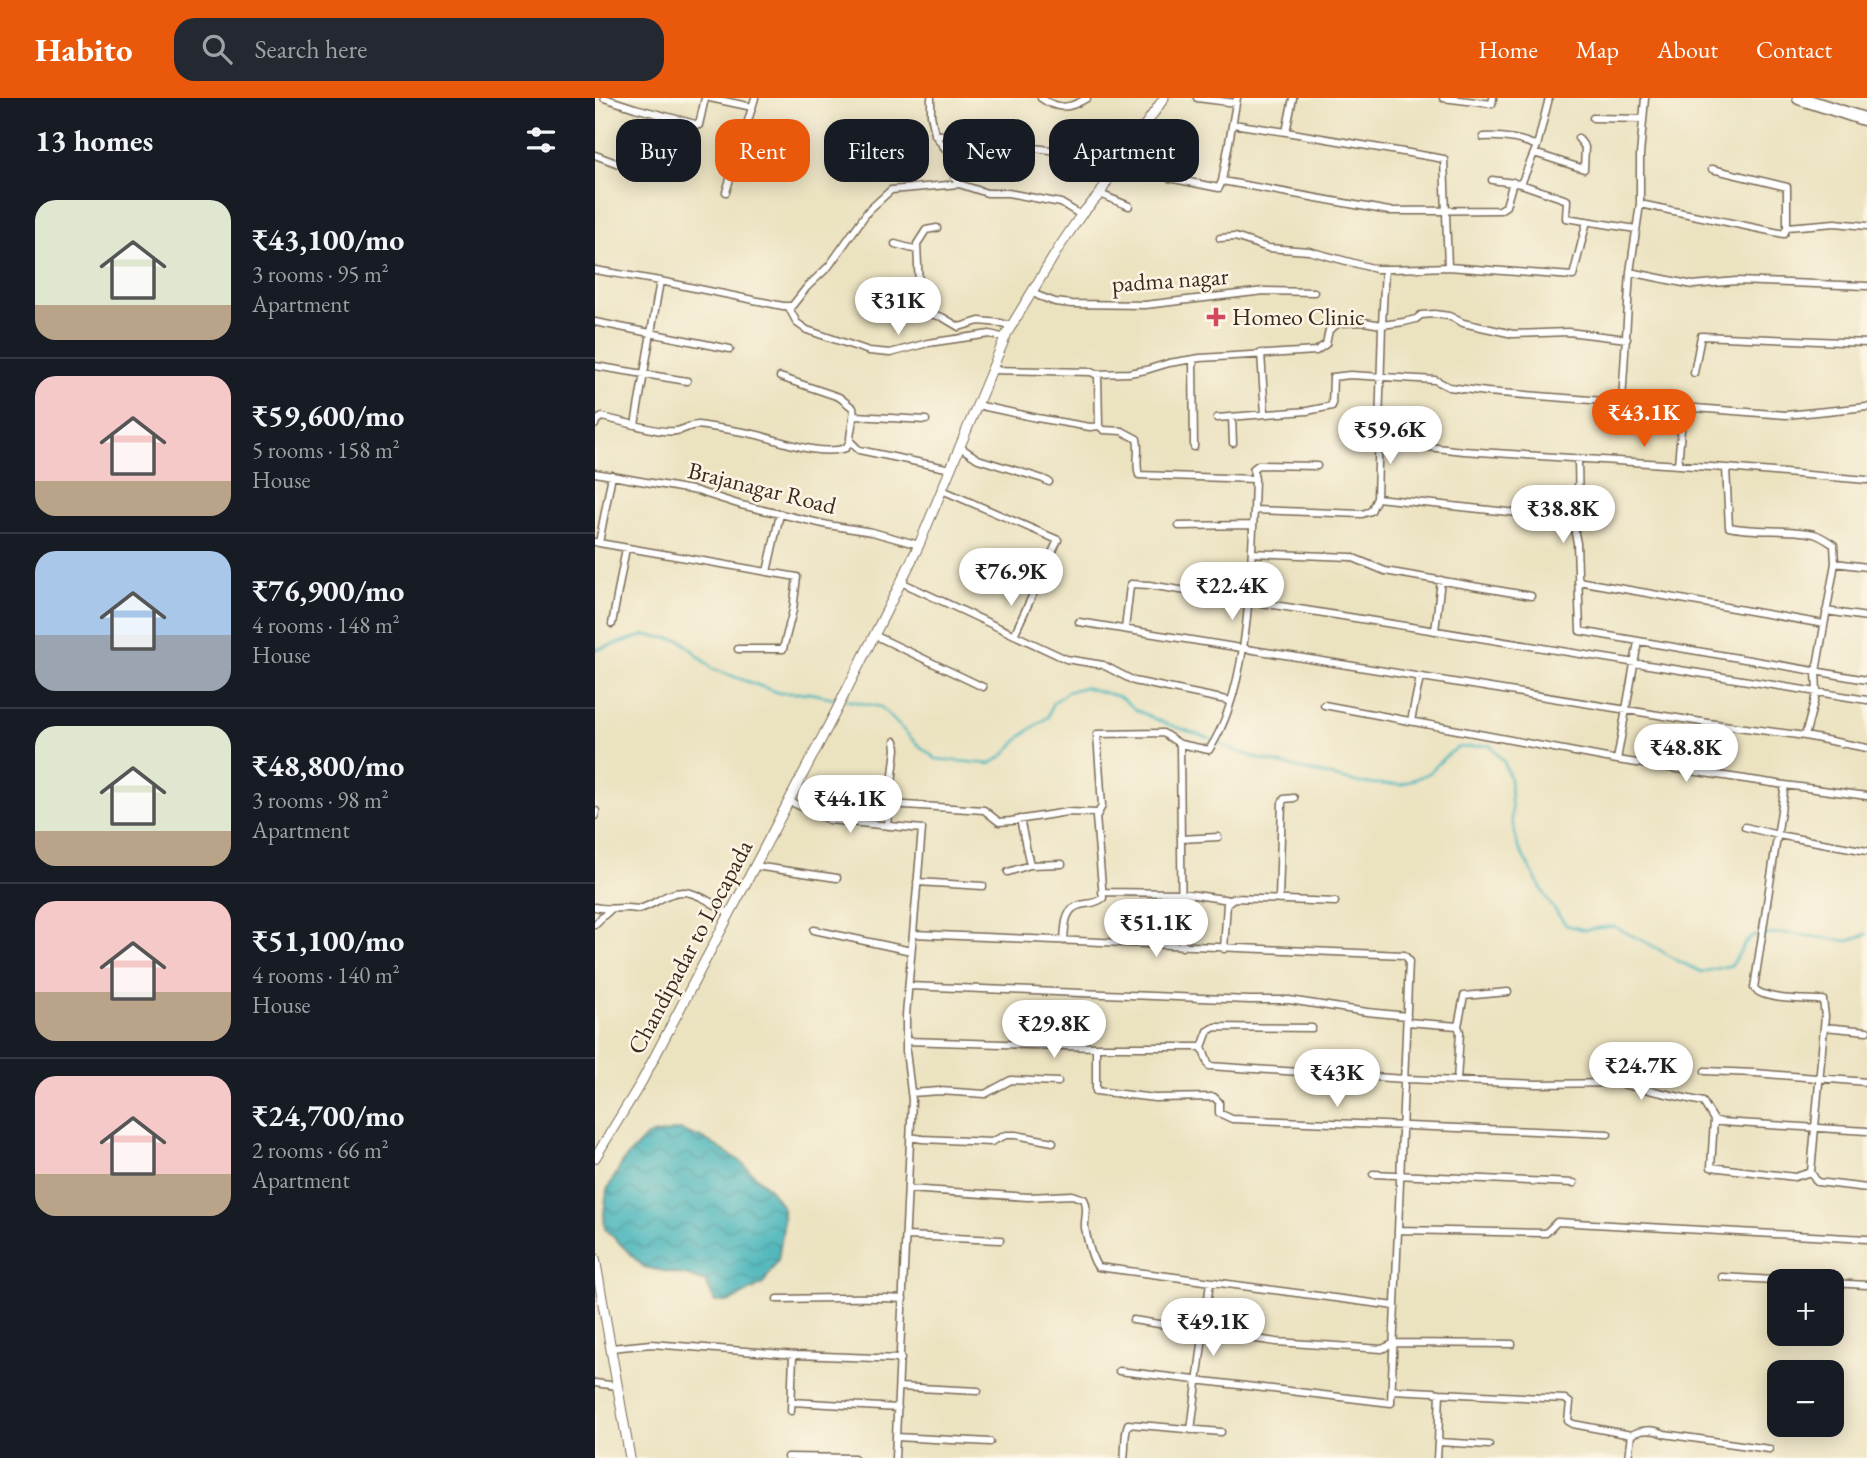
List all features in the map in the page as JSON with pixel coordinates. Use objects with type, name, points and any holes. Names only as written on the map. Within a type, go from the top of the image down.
[{"type":"highway","points":[[1799,98],[1867,120]]},
{"type":"highway","points":[[1820,98],[1867,114]]},
{"type":"street","points":[[606,98],[699,125],[708,98],[752,107]]},
{"type":"street","points":[[726,192],[755,98]]},
{"type":"street","points":[[931,98],[935,134],[947,151],[959,184]]},
{"type":"street","points":[[1041,98],[1050,104],[1067,108],[1087,98]]},
{"type":"street","name":"Chandipadar to Locapada","points":[[1149,119],[1164,98]]},
{"type":"street","points":[[1189,182],[1219,188],[1237,101],[1197,98]]},
{"type":"street","points":[[1286,132],[1293,98]]},
{"type":"street","points":[[1443,98],[1492,104],[1493,98]]},
{"type":"street","points":[[1521,184],[1536,150],[1549,98]]},
{"type":"street","points":[[1622,401],[1630,272],[1640,204],[1640,155],[1646,98]]},
{"type":"street","points":[[1593,118],[1643,119]]},
{"type":"street","points":[[1233,124],[1444,159],[1448,267]]},
{"type":"street","points":[[935,134],[1049,150]]},
{"type":"street","points":[[1483,137],[1504,136],[1522,140],[1536,150],[1584,169],[1585,147],[1578,138]]},
{"type":"street","points":[[595,155],[616,163]]},
{"type":"street","points":[[1640,204],[1784,234],[1787,227],[1787,187],[1712,169]]},
{"type":"street","points":[[1492,180],[1521,184],[1567,200],[1566,218],[1636,229]]},
{"type":"street","points":[[1222,181],[1389,211],[1503,210],[1513,182]]},
{"type":"street","name":"Chandipadar to Locapada","points":[[595,1158],[642,1081],[901,582],[1011,326],[1081,215],[1100,194],[1107,182]]},
{"type":"street","points":[[595,270],[792,306],[829,266],[869,211],[891,190],[959,184],[987,193],[1008,193],[1061,203],[1081,215]]},
{"type":"street","points":[[1100,194],[1129,206]]},
{"type":"street","points":[[1220,239],[1235,237],[1268,248],[1309,251],[1376,269],[1448,267],[1573,276],[1587,221]]},
{"type":"street","points":[[1787,227],[1835,223],[1867,226]]},
{"type":"street","points":[[936,228],[926,230],[917,244],[918,302],[922,311],[959,327],[979,321],[1011,326]]},
{"type":"street","points":[[895,244],[917,250]]},
{"type":"street","points":[[1254,510],[1362,514],[1371,511],[1377,498],[1379,377],[1385,269]]},
{"type":"street","points":[[1630,272],[1693,285],[1736,281],[1867,286]]},
{"type":"street","points":[[635,425],[660,282]]},
{"type":"street","name":"padma nagar","points":[[1032,291],[1055,302],[1145,305],[1264,291],[1314,292]]},
{"type":"street","points":[[788,306],[797,323],[807,330],[869,351],[890,353],[928,343],[990,334],[1005,338]]},
{"type":"street","points":[[992,370],[1129,373],[1193,360],[1316,351],[1327,344],[1329,330],[1339,323],[1364,322],[1382,325],[1434,314],[1513,334],[1568,332],[1627,339]]},
{"type":"street","points":[[595,322],[730,349]]},
{"type":"street","points":[[1694,373],[1701,336],[1867,343]]},
{"type":"street","points":[[1261,353],[1265,414]]},
{"type":"street","points":[[1193,360],[1194,447]]},
{"type":"street","points":[[595,366],[687,381]]},
{"type":"street","points":[[1097,374],[1099,426]]},
{"type":"street","points":[[1217,418],[1307,411],[1332,406],[1333,377],[1350,375],[1435,380],[1449,387],[1487,392],[1786,415],[1867,407]]},
{"type":"street","points":[[595,422],[602,417],[667,432],[698,425],[747,432],[795,445],[833,451],[846,448],[855,416],[853,408],[845,400],[780,377]]},
{"type":"street","points":[[977,405],[1037,418],[1122,431],[1137,439],[1139,475],[1255,479]]},
{"type":"street","points":[[1678,465],[1683,406]]},
{"type":"street","points":[[855,416],[926,420]]},
{"type":"street","points":[[1232,417],[1233,443]]},
{"type":"street","points":[[850,441],[859,450],[951,469]]},
{"type":"street","points":[[1419,446],[1867,480]]},
{"type":"street","points":[[960,447],[978,459],[1049,482]]},
{"type":"street","points":[[1578,459],[1574,531],[1577,543],[1580,631],[1867,680]]},
{"type":"street","points":[[1064,941],[1066,920],[1072,909],[1096,903],[1103,898],[1096,817],[1102,806],[1097,734],[1164,733],[1180,744],[1209,750],[1219,736],[1231,701],[1243,648],[1252,553],[1255,479],[1253,469],[1258,465],[1317,467]]},
{"type":"street","points":[[1726,468],[1728,527],[1817,534],[1834,545],[1835,563],[1816,672],[1817,691],[1805,736]]},
{"type":"street","name":"Brajanagar Road","points":[[595,473],[697,491],[780,514],[919,545]]},
{"type":"street","points":[[612,475],[597,543],[797,577],[793,610],[783,649],[738,649]]},
{"type":"street","points":[[942,490],[1058,540],[1014,635]]},
{"type":"street","points":[[1377,498],[1574,519]]},
{"type":"street","points":[[767,572],[780,514]]},
{"type":"street","points":[[1179,527],[1253,525]]},
{"type":"street","points":[[613,624],[626,548]]},
{"type":"street","points":[[1252,553],[1351,557],[1385,571],[1531,596]]},
{"type":"street","points":[[984,556],[1046,569]]},
{"type":"street","points":[[1835,563],[1867,567]]},
{"type":"street","points":[[1435,631],[1441,580]]},
{"type":"street","points":[[1578,581],[1824,624]]},
{"type":"street","points":[[901,582],[1066,659],[1103,665],[1134,681],[1231,701]]},
{"type":"street","points":[[1125,629],[1132,584],[1248,600],[1867,700]]},
{"type":"street","points":[[1826,611],[1867,617]]},
{"type":"street","points":[[1079,622],[1867,748]]},
{"type":"street","points":[[874,635],[983,687]]},
{"type":"street","points":[[1617,760],[1639,642]]},
{"type":"street","points":[[1411,721],[1420,677]]},
{"type":"street","points":[[1324,705],[1617,760],[1867,796]]},
{"type":"street","points":[[887,825],[895,741]]},
{"type":"street","points":[[1180,744],[1182,947]]},
{"type":"street","points":[[1785,785],[1754,988],[1758,993],[1771,996],[1822,1000],[1825,1016],[1811,1172],[1817,1182],[1867,1188]]},
{"type":"street","points":[[1279,900],[1282,803],[1284,799],[1293,798]]},
{"type":"street","points":[[789,801],[829,820],[922,829],[908,986],[906,1041],[911,1093],[910,1137],[895,1458]]},
{"type":"street","points":[[890,804],[984,810],[999,822],[1066,812],[1098,813]]},
{"type":"street","points":[[1020,819],[1030,865]]},
{"type":"street","points":[[1745,827],[1867,851]]},
{"type":"street","points":[[1181,839],[1218,837]]},
{"type":"street","points":[[1008,872],[1030,865],[1062,863]]},
{"type":"street","points":[[755,866],[837,878]]},
{"type":"street","points":[[917,882],[983,886]]},
{"type":"street","points":[[595,907],[638,909],[674,893],[685,892],[699,895],[729,914]]},
{"type":"street","points":[[1102,892],[1181,893],[1230,900],[1335,902]]},
{"type":"street","points":[[1224,948],[1227,903],[1230,900]]},
{"type":"street","points":[[595,924],[611,909]]},
{"type":"street","points":[[814,930],[911,951]]},
{"type":"street","points":[[913,934],[1405,956],[1409,960],[1391,1403],[1119,1371]]},
{"type":"street","points":[[908,986],[1289,1000],[1458,1026]]},
{"type":"street","points":[[1457,1081],[1458,1026],[1464,996],[1508,992]]},
{"type":"street","points":[[1312,1028],[1215,1027],[1208,1031],[1202,1047],[1209,1066],[1405,1079],[1538,1084],[1617,1083],[1703,1102],[1714,1120],[1711,1167],[1795,1177],[1811,1172]]},
{"type":"street","points":[[1824,1027],[1867,1031]]},
{"type":"street","points":[[906,1041],[1096,1048],[1202,1047]]},
{"type":"street","points":[[1096,1048],[1096,1091],[1155,1097],[1214,1097],[1219,1102],[1219,1113],[1232,1119],[1608,1134]]},
{"type":"street","points":[[1705,1071],[1867,1082]]},
{"type":"street","points":[[911,1093],[940,1091],[985,1094],[1010,1080],[1058,1082]]},
{"type":"street","points":[[1714,1120],[1867,1131]]},
{"type":"street","points":[[910,1137],[991,1142],[1006,1135],[1016,1135],[1053,1142]]},
{"type":"street","points":[[1373,1174],[1574,1183]]},
{"type":"street","points":[[908,1189],[1028,1197],[1072,1195],[1084,1199],[1087,1204],[1085,1227],[1093,1262],[1098,1267],[1395,1306]]},
{"type":"street","points":[[1399,1230],[1546,1233],[1557,1222],[1867,1239]]},
{"type":"street","points":[[906,1236],[1000,1240]]},
{"type":"street","points":[[595,1258],[630,1458]]},
{"type":"street","points":[[1722,1277],[1767,1280]]},
{"type":"street","points":[[1191,1430],[1210,1282]]},
{"type":"street","points":[[1844,1284],[1867,1285]]},
{"type":"street","points":[[777,1299],[866,1296],[903,1298]]},
{"type":"street","points":[[1133,1320],[1276,1342],[1382,1349],[1394,1343],[1512,1344]]},
{"type":"street","points":[[611,1348],[650,1344],[793,1355],[901,1359]]},
{"type":"street","points":[[792,1412],[793,1355]]},
{"type":"street","points":[[595,1383],[617,1386]]},
{"type":"street","points":[[899,1387],[978,1391]]},
{"type":"street","points":[[1392,1390],[1565,1399],[1570,1403],[1568,1421],[1573,1424],[1632,1435],[1638,1431],[1657,1430],[1664,1434],[1769,1449]]},
{"type":"street","points":[[1437,1458],[1440,1394]]},
{"type":"street","points":[[792,1402],[898,1408]]},
{"type":"street","points":[[1124,1458],[1127,1437],[1125,1431],[1128,1424],[1221,1432]]},
{"type":"street","points":[[1628,1458],[1632,1435]]},
{"type":"street","points":[[896,1437],[990,1442]]},
{"type":"street","points":[[1438,1442],[1489,1445]]},
{"type":"street","points":[[787,1457],[854,1458]]},
{"type":"water","points":[[680,1130],[706,1140],[740,1161],[771,1191],[783,1208],[778,1260],[763,1284],[730,1302],[715,1302],[706,1282],[644,1267],[605,1229],[607,1190],[624,1160],[647,1136]]},
{"type":"waterway","points":[[595,650],[646,635],[681,640],[713,669],[779,693],[809,693],[839,699]]},
{"type":"waterway","points":[[846,700],[881,707],[916,743],[936,759],[990,764],[1048,717],[1052,704],[1067,692],[1084,687],[1120,697],[1136,710],[1164,723],[1212,739],[1233,750],[1360,783],[1401,785],[1429,773],[1457,748],[1490,745],[1504,762],[1510,779],[1512,820],[1518,847],[1549,902],[1566,925],[1585,930],[1613,926],[1702,972],[1732,965],[1745,943],[1753,936],[1784,933],[1848,941],[1867,934]]},
{"type":"place","name":"Homeo Clinic","points":[[1216,317]]}]
